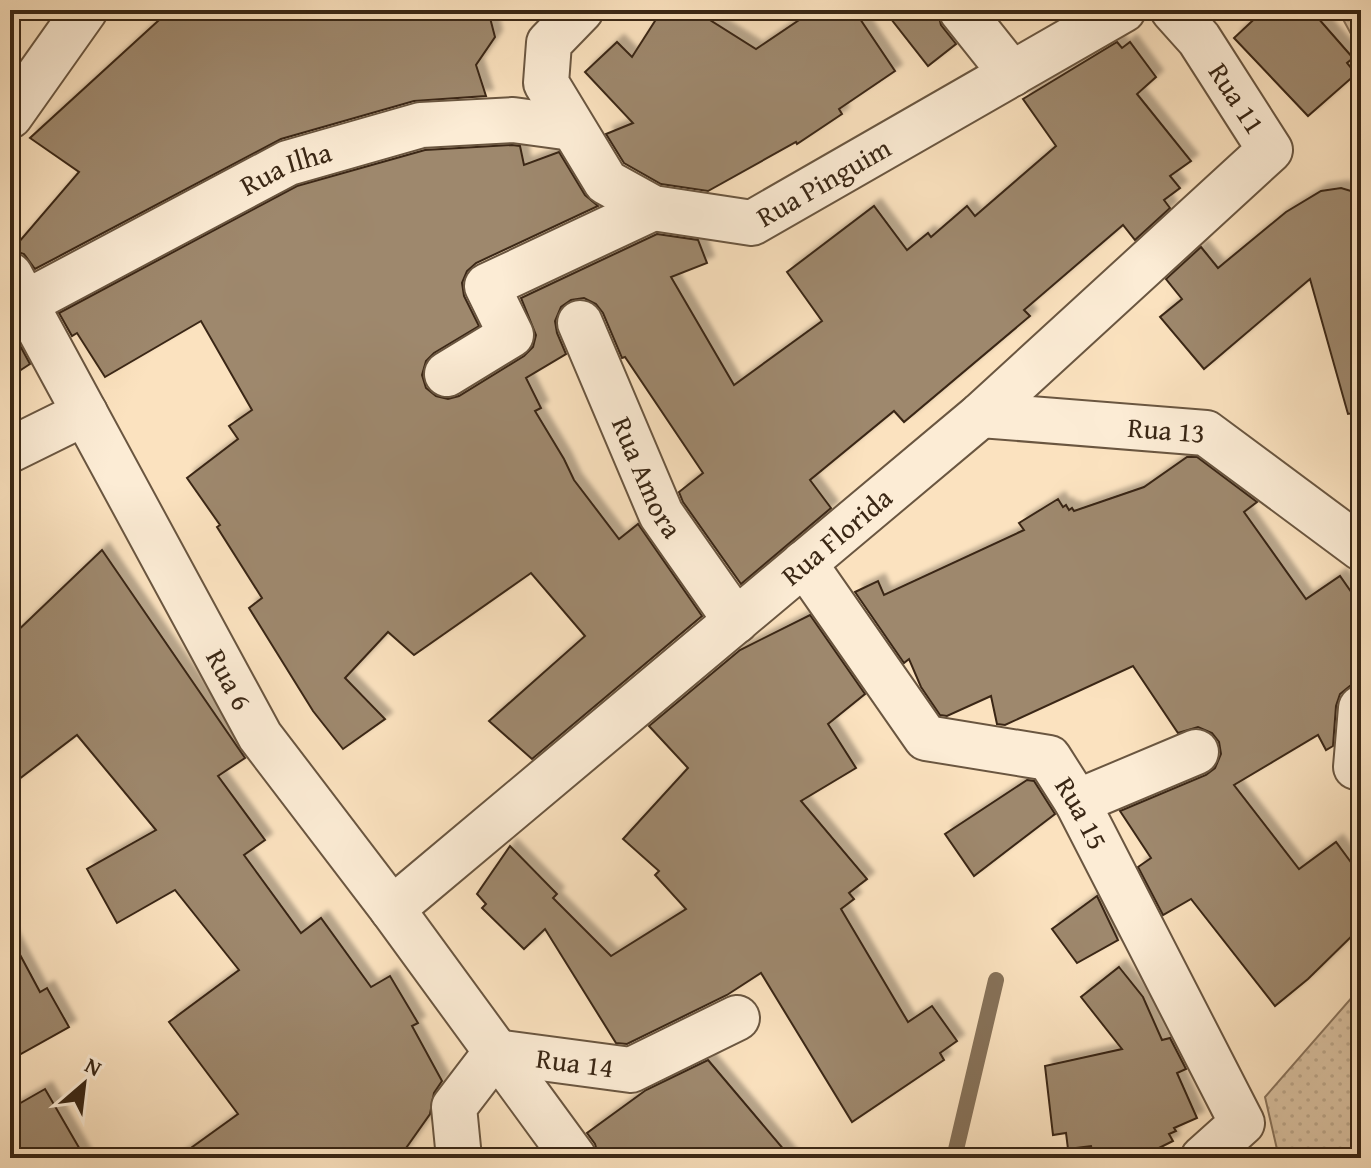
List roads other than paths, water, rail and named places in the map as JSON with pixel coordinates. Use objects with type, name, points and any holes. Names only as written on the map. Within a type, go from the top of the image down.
[{"type":"lane","points":[[10,116],[85,10]]},
{"type":"lane","name":"Rua Pinguim","points":[[581,10],[549,43],[546,83],[606,182],[653,208],[752,223],[1123,10]]},
{"type":"lane","points":[[961,10],[1012,74]]},
{"type":"lane","name":"Rua 11","points":[[1173,10],[1199,39],[1270,150]]},
{"type":"lane","name":"Rua Ilha","points":[[18,289],[288,163],[421,125],[513,120],[572,128]]},
{"type":"lane","name":"Rua Florida","points":[[392,909],[981,415],[1270,150]]},
{"type":"lane","points":[[447,374],[511,335],[487,286],[653,208]]},
{"type":"lane","name":"Rua 6","points":[[18,289],[260,736],[392,909],[574,1158]]},
{"type":"lane","name":"Rua Amora","points":[[580,323],[661,514],[736,621]]},
{"type":"lane","points":[[10,450],[85,413]]},
{"type":"lane","name":"Rua 13","points":[[981,415],[1206,433],[1361,548]]},
{"type":"lane","name":"Rua 15","points":[[804,563],[926,738],[1049,758],[1077,802],[1242,1123],[1203,1158]]},
{"type":"lane","points":[[1356,767],[1361,708]]},
{"type":"lane","points":[[1077,802],[1196,752]]},
{"type":"lane","name":"Rua 14","points":[[496,1052],[631,1070],[737,1018]]},
{"type":"lane","points":[[459,1158],[454,1107],[496,1052]]},
{"type":"waterway","points":[[954,1158],[996,980]]}]
